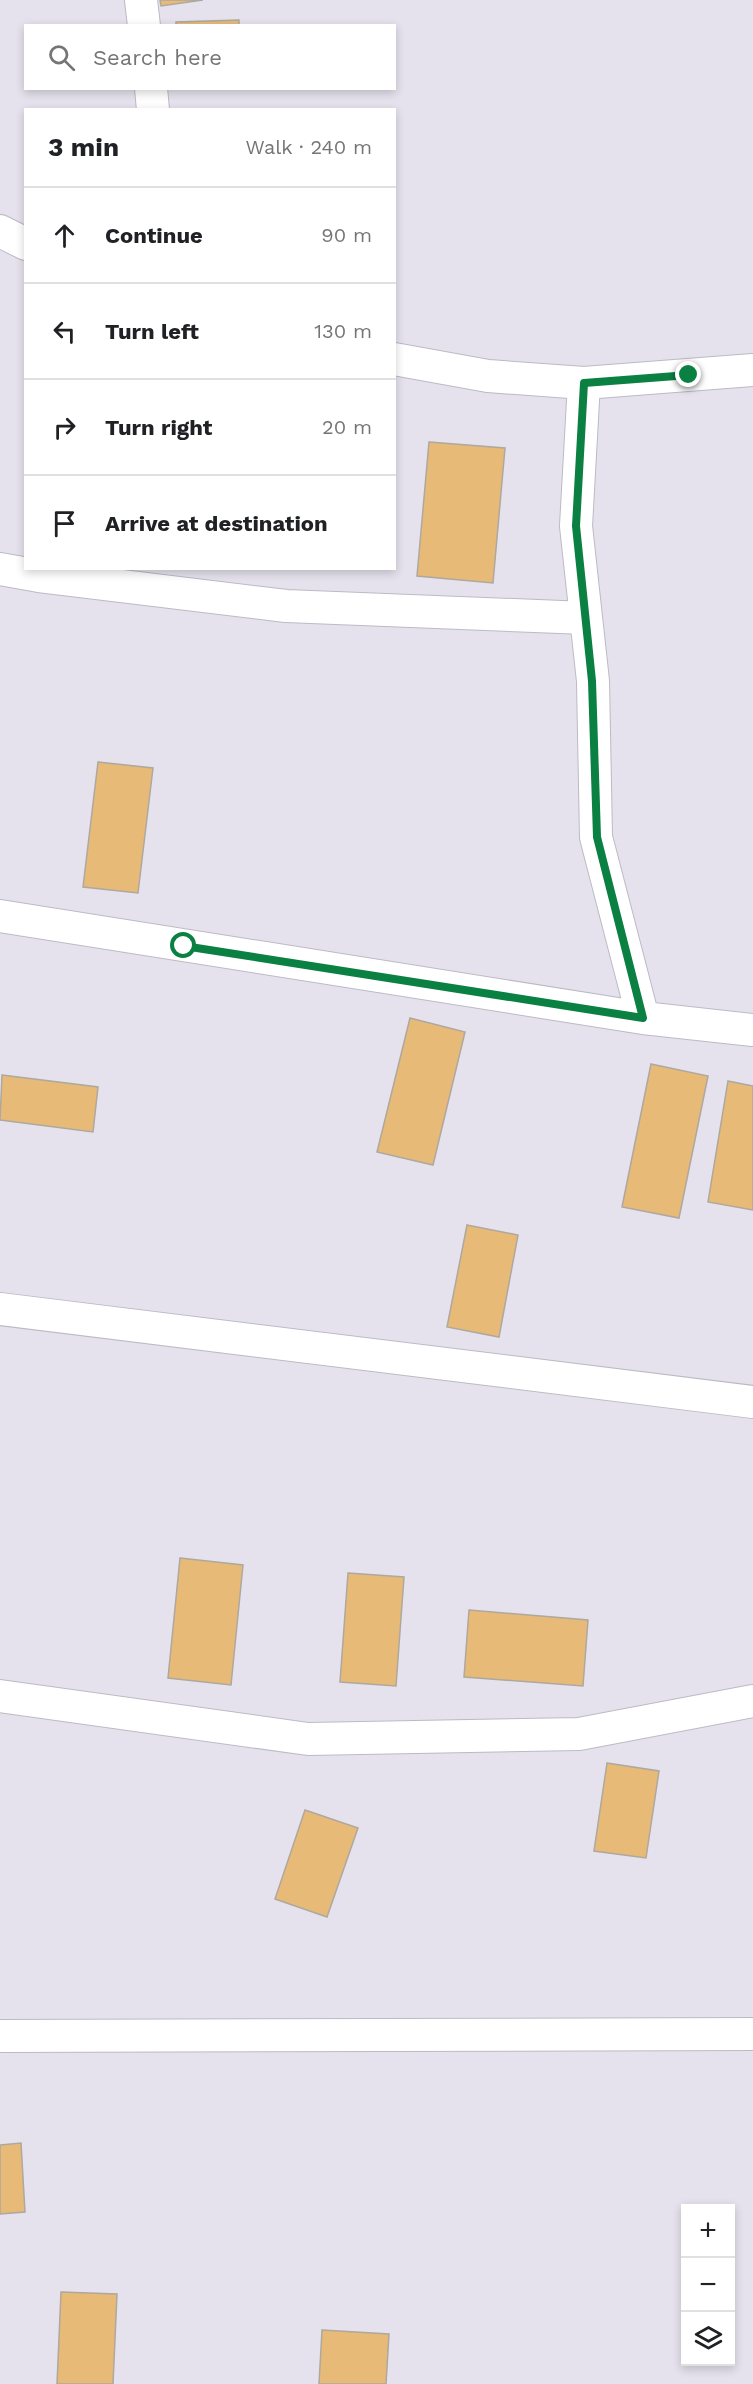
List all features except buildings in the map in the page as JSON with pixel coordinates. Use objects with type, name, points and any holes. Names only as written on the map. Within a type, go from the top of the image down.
[{"type":"street","points":[[141,0],[144,24]]},
{"type":"street","points":[[151,90],[153,108]]},
{"type":"street","points":[[0,231],[24,243]]},
{"type":"street","points":[[396,359],[488,376],[584,383],[753,370]]},
{"type":"street","points":[[584,383],[576,526],[592,681],[597,837],[643,1018]]},
{"type":"street","points":[[0,569],[39,576],[286,606],[586,618]]},
{"type":"street","points":[[0,916],[643,1018],[753,1030]]},
{"type":"street","points":[[0,1309],[753,1402]]},
{"type":"street","points":[[0,1696],[308,1739],[579,1734],[753,1701]]},
{"type":"street","points":[[0,2036],[753,2034]]},
{"type":"route","points":[[184,946],[643,1018],[597,837],[592,681],[576,526],[584,383],[689,375]]}]
